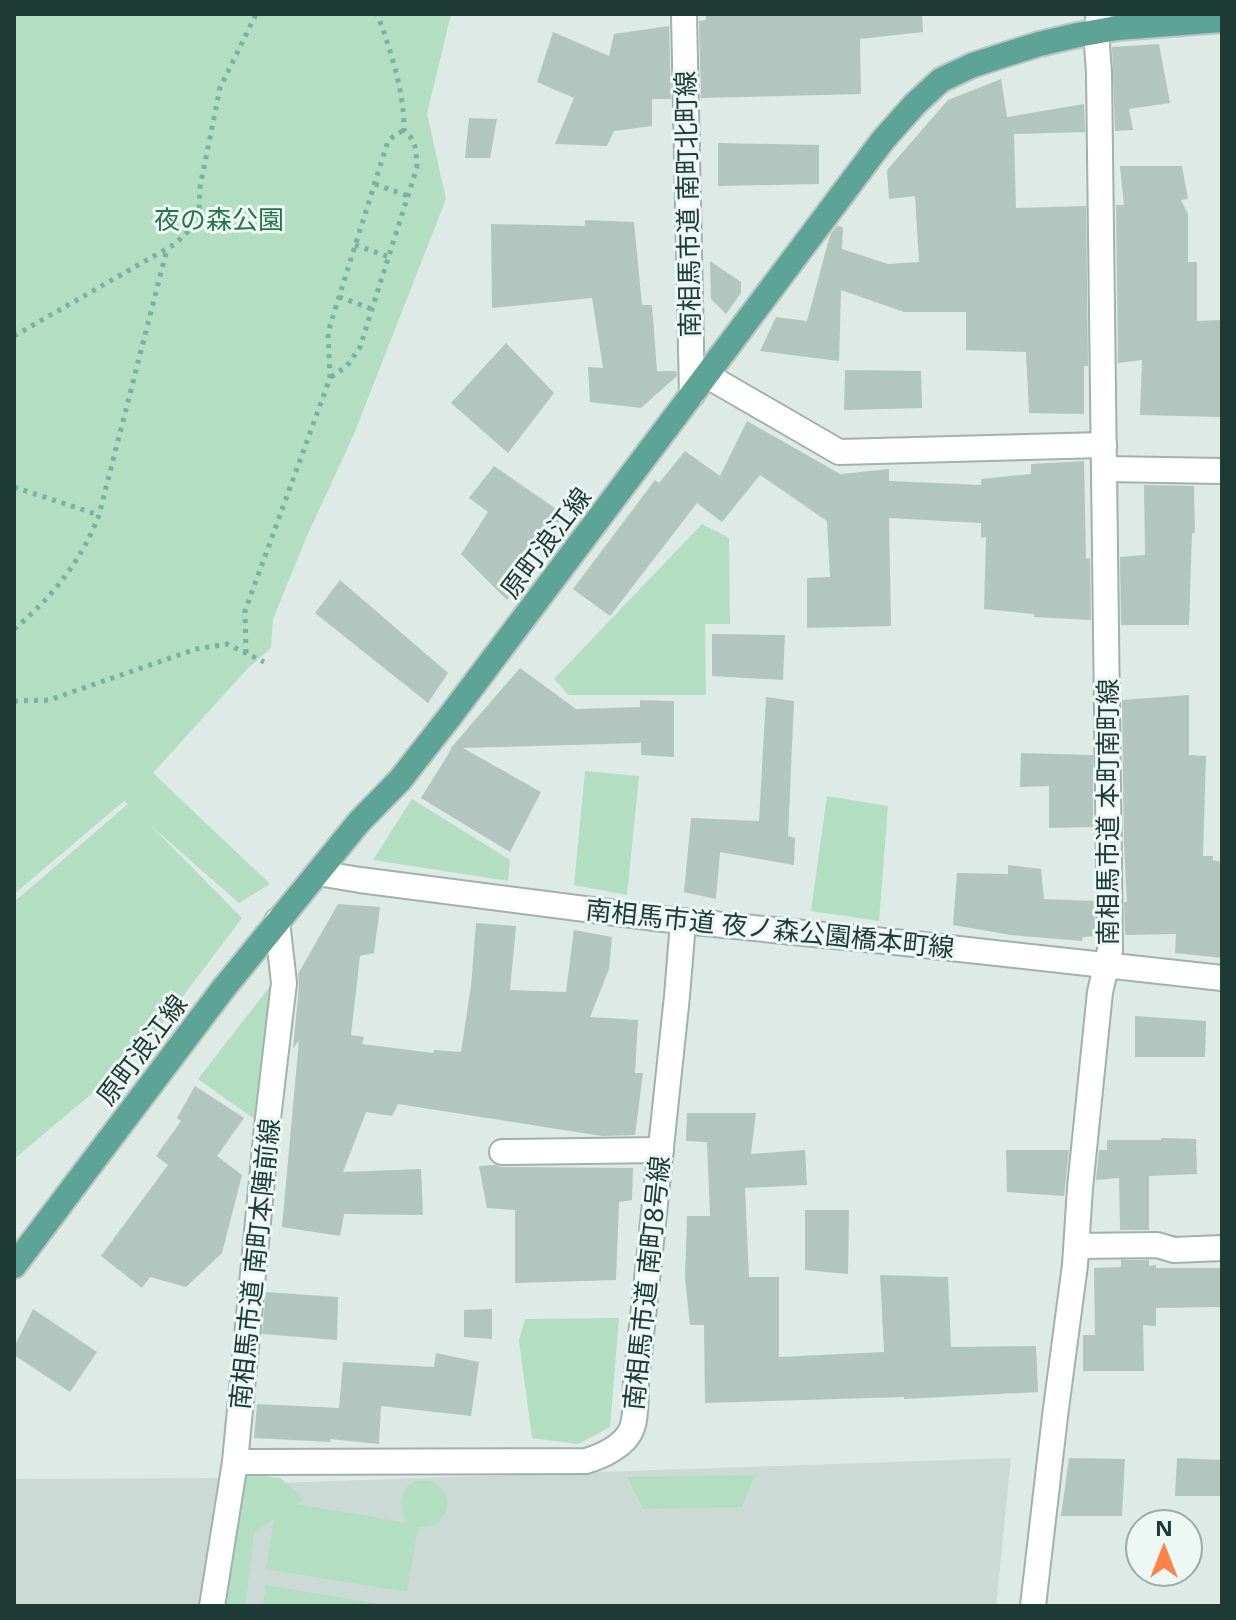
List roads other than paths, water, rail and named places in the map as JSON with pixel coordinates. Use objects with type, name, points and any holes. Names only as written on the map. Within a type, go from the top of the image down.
[{"type":"main road","name":"原町浪江線","points":[[14,1266],[223,989],[451,715],[883,140],[915,104],[941,80],[973,65],[1098,23],[1117,28],[1222,20]]},
{"type":"street","name":"南相馬市道 南町北町線","points":[[684,14],[699,385]]},
{"type":"street","name":"南相馬市道 本町南町線","points":[[1033,1606],[1077,1246],[1100,992],[1108,965],[1111,934],[1098,23]]},
{"type":"street","points":[[699,385],[839,452],[1104,457],[1222,471]]},
{"type":"street","name":"南相馬市道 夜ノ森公園橋本町線","points":[[318,873],[683,922],[1222,978]]},
{"type":"street","name":"南相馬市道 南町本陣前線","points":[[212,1606],[235,1462],[284,983],[277,921]]},
{"type":"street","name":"南相馬市道 南町8号線","points":[[235,1462],[586,1461],[625,1439],[634,1425],[683,922]]},
{"type":"street","points":[[502,1152],[661,1150]]},
{"type":"street","points":[[1077,1246],[1157,1245],[1174,1250],[1222,1248]]},
{"type":"park label","name":"夜の森公園","points":[[219,220]]}]
